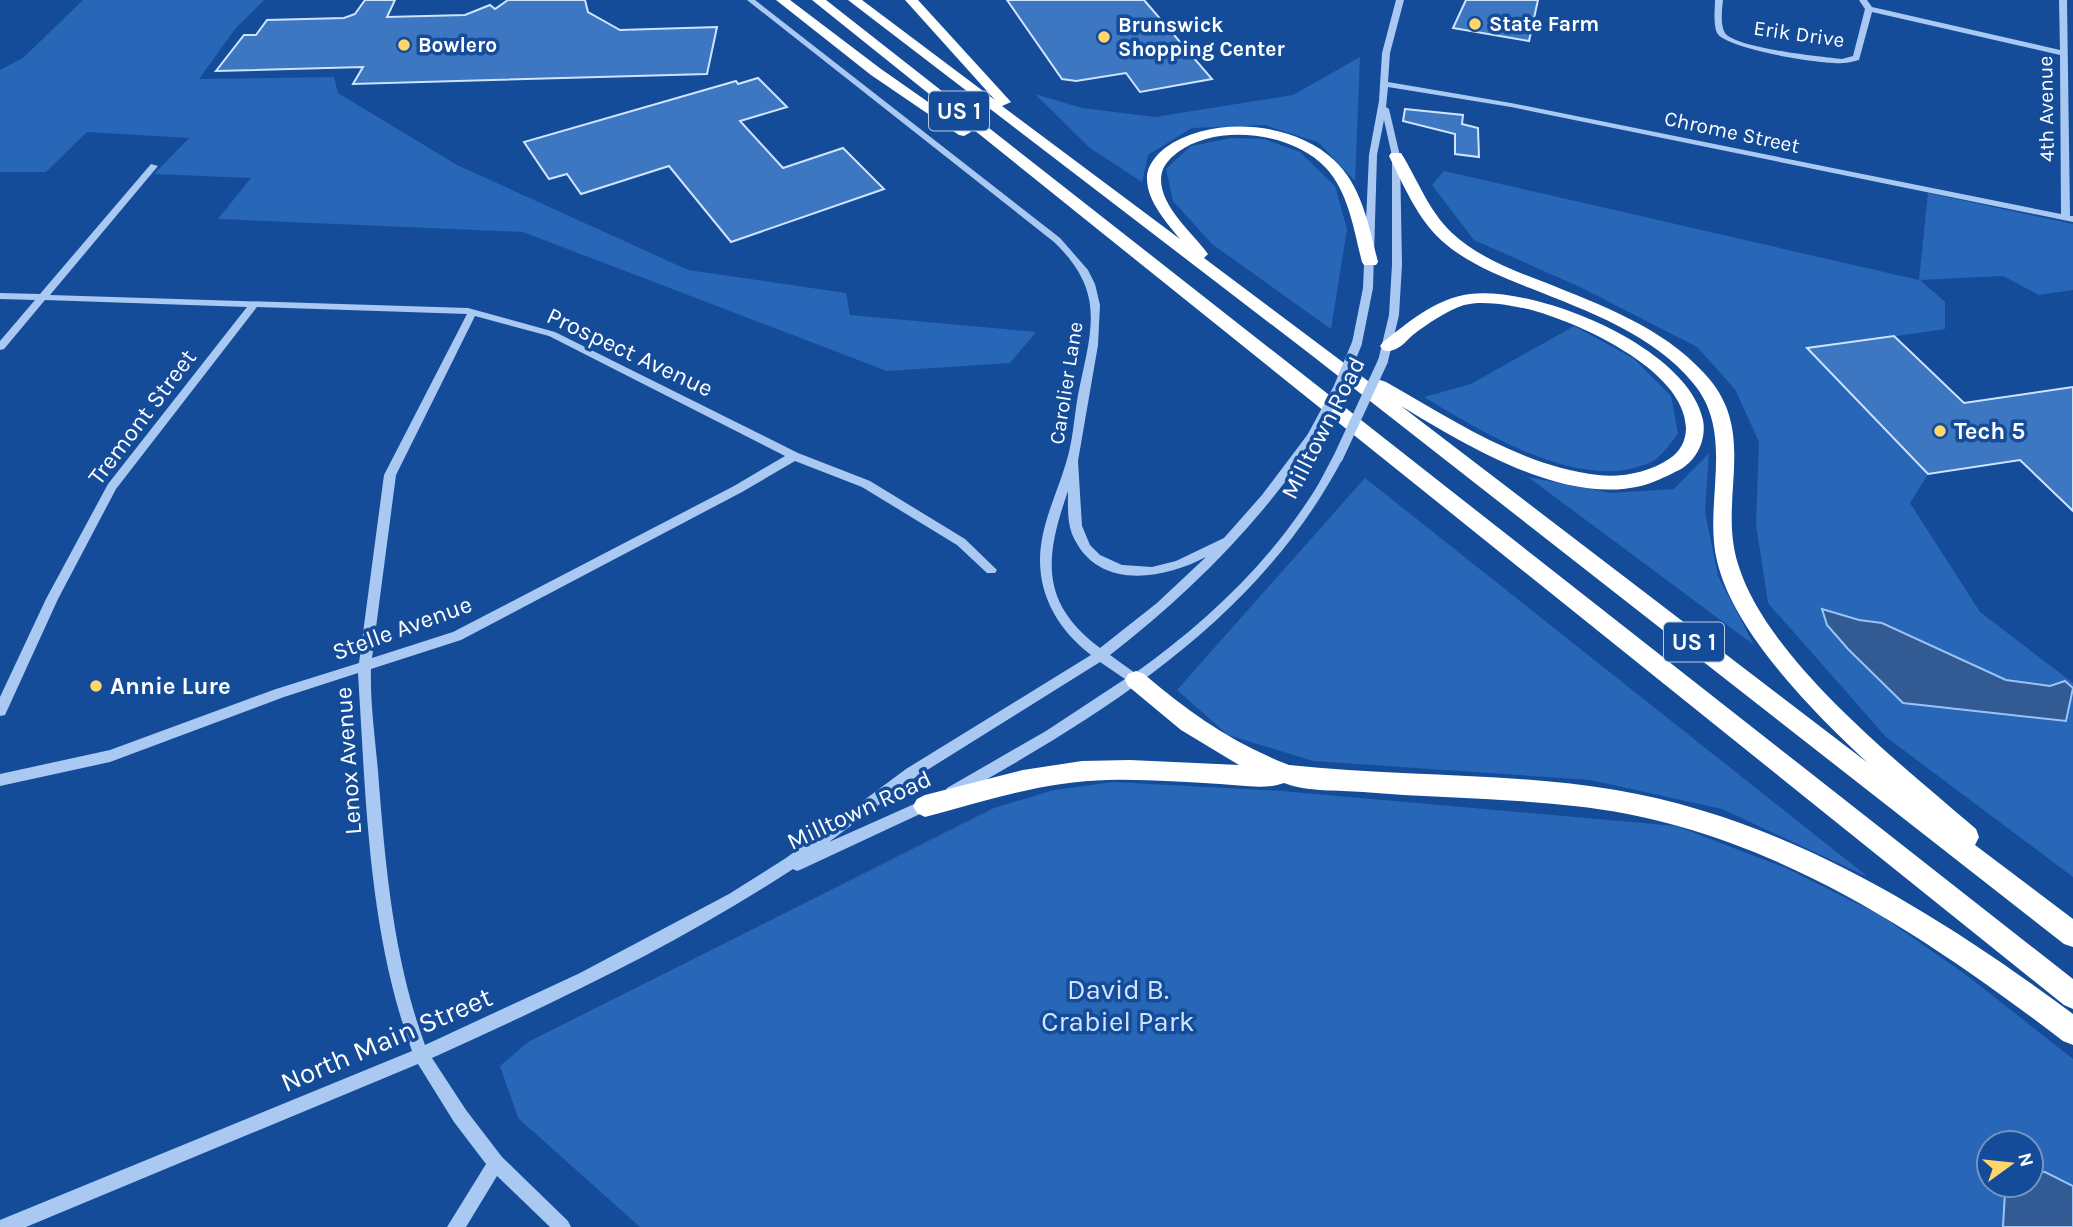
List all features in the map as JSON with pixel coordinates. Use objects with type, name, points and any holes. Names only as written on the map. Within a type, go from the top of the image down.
[{"type":"highway","points":[[782,0],[876,72],[1099,223]]},
{"type":"highway","name":"US 1","points":[[818,0],[2073,996]]},
{"type":"highway","name":"US 1","points":[[854,0],[1316,350],[2073,934]]},
{"type":"highway","points":[[911,0],[973,70],[1065,162]]},
{"type":"highway","points":[[1213,273],[1162,201],[1154,176],[1160,161],[1173,148],[1191,138],[1225,132],[1261,133],[1288,139],[1312,149],[1329,163],[1343,181],[1354,203],[1370,262]]},
{"type":"highway","points":[[1396,156],[1425,211],[1457,246],[1482,261],[1632,328],[1657,343],[1698,377],[1717,402],[1727,430],[1720,517],[1724,549],[1735,584],[1758,623],[1805,684],[1843,723],[2073,934]]},
{"type":"highway","points":[[1316,350],[1487,446],[1563,475],[1604,483],[1654,477],[1679,463],[1692,444],[1694,417],[1687,402],[1660,371],[1623,342],[1582,321],[1546,308],[1496,298],[1468,300],[1435,312],[1386,354]]},
{"type":"highway","points":[[1136,680],[1176,715],[1216,744],[1261,766],[1289,775]]},
{"type":"highway","points":[[925,806],[1027,780],[1080,771],[1125,770],[1221,776],[1289,775],[1584,797],[1648,807],[1700,821],[1782,853],[1888,907],[1964,953],[2073,1031]]},
{"type":"street","name":"Carolier Lane","points":[[751,0],[1034,221],[1075,259],[1093,291],[1096,318],[1074,456],[1051,519],[1045,553],[1045,576],[1051,597],[1063,621],[1100,655],[1136,680]]},
{"type":"street","name":"Milltown Road","points":[[775,873],[907,776],[1100,655],[1166,601],[1233,537],[1312,437],[1338,389],[1357,343],[1366,309],[1373,155],[1383,101],[1388,39],[1400,0]]},
{"type":"street","name":"Erik Drive","points":[[1719,0],[1721,32],[1726,38],[1751,47],[1842,61],[1856,58],[1869,9]]},
{"type":"street","name":"Erik Drive","points":[[1863,0],[1869,9],[2062,53]]},
{"type":"street","name":"4th Avenue","points":[[2063,0],[2062,53],[2069,218]]},
{"type":"street","name":"Chrome Street","points":[[1383,84],[1511,105],[2069,218]]},
{"type":"street","name":"Milltown Road","points":[[775,873],[925,806],[1009,761],[1136,680],[1200,627],[1261,568],[1309,509],[1338,458],[1386,354],[1397,278],[1396,156],[1383,101]]},
{"type":"street","points":[[0,347],[155,166]]},
{"type":"street","name":"Prospect Avenue","points":[[0,296],[472,313],[552,334],[794,456],[866,484],[961,542],[991,570]]},
{"type":"street","name":"Tremont Street","points":[[0,711],[52,599],[111,487],[254,305]]},
{"type":"street","name":"Lenox Avenue","points":[[472,313],[390,474],[365,665],[376,838],[388,928],[405,1012],[421,1055],[456,1110],[496,1163],[562,1227]]},
{"type":"street","name":"Stelle Avenue","points":[[0,780],[110,755],[365,665],[457,636],[738,489],[794,456]]},
{"type":"street","points":[[1074,456],[1078,533],[1089,552],[1110,566],[1142,572],[1167,568],[1233,537]]},
{"type":"street","name":"North Main Street","points":[[5,1227],[421,1055],[646,947],[775,873]]},
{"type":"street","points":[[456,1227],[496,1163]]},
{"type":"green space","points":[[83,0],[264,0],[235,29],[199,79],[334,77],[338,93],[457,165],[688,270],[846,293],[850,315],[1036,332],[1010,363],[887,371],[523,232],[218,219],[251,178],[154,174],[189,138],[87,132],[46,172],[0,172],[0,70],[23,58]]},
{"type":"green space","points":[[1360,57],[1355,181],[1318,142],[1264,125],[1192,128],[1148,155],[1142,182],[1090,148],[1035,94],[1082,108],[1155,117],[1293,95]]},
{"type":"green space","points":[[1231,138],[1264,139],[1300,152],[1335,186],[1347,229],[1331,329],[1212,244],[1173,201],[1166,169],[1191,146]]},
{"type":"green space","points":[[1444,171],[1919,280],[1928,193],[2073,224],[2073,290],[2039,295],[2003,276],[1920,280],[1945,302],[1945,329],[1807,349],[1928,474],[1910,503],[1980,612],[2073,683],[2073,877],[1886,737],[1768,603],[1756,525],[1759,442],[1735,389],[1697,347],[1580,287],[1474,240],[1432,185]]},
{"type":"green space","points":[[1574,326],[1633,358],[1671,396],[1678,434],[1653,461],[1626,470],[1596,471],[1566,465],[1504,442],[1424,397],[1471,384]]},
{"type":"green space","points":[[1709,453],[1705,512],[1718,576],[1754,645],[1528,477],[1611,493],[1674,489]]},
{"type":"green space","points":[[1365,478],[1868,877],[1722,809],[1590,780],[1313,761],[1228,735],[1177,690]]},
{"type":"green space","name":"David B. Crabiel Park","points":[[1113,782],[1282,791],[1676,826],[1786,868],[1880,915],[1965,974],[2073,1059],[2073,1227],[640,1227],[518,1118],[500,1066],[528,1042],[994,808],[1054,790]]},
{"type":"shaded area","points":[[1822,609],[1859,620],[1882,623],[2006,680],[2050,686],[2065,681],[2073,688],[2066,721],[1903,703],[1827,625]]},
{"type":"shaded area","points":[[2045,1172],[2073,1186],[2073,1227],[2003,1227],[2005,1199],[2045,1199]]},
{"type":"building","name":"Bowlero","points":[[365,0],[395,0],[387,17],[465,15],[490,5],[495,9],[508,0],[585,0],[588,12],[620,30],[717,27],[707,74],[353,84],[363,67],[216,71],[244,35],[256,35],[267,20],[344,18],[355,14]]},
{"type":"building","name":"Brunswick Shopping Center","points":[[1007,0],[1144,0],[1212,79],[1140,92],[1126,73],[1076,81],[1062,79]]},
{"type":"building","points":[[1466,0],[1538,0],[1529,41],[1453,28]]},
{"type":"building","points":[[758,78],[787,107],[740,121],[783,168],[843,148],[884,189],[731,242],[669,166],[581,194],[567,174],[549,179],[524,142],[736,81],[738,84]]},
{"type":"building","points":[[1405,109],[1463,115],[1462,124],[1478,128],[1479,157],[1455,154],[1455,134],[1403,121]]},
{"type":"building","name":"Tech 5","points":[[1894,336],[1964,403],[2073,387],[2073,511],[2020,460],[1928,474],[1807,348]]},
{"type":"place","name":"State Farm","points":[[1475,24]]},
{"type":"place","name":"Brunswick Shopping Center","points":[[1104,37]]},
{"type":"place","name":"Bowlero","points":[[404,45]]},
{"type":"place","name":"Tech 5","points":[[1940,431]]},
{"type":"place","name":"Annie Lure","points":[[96,686]]}]
